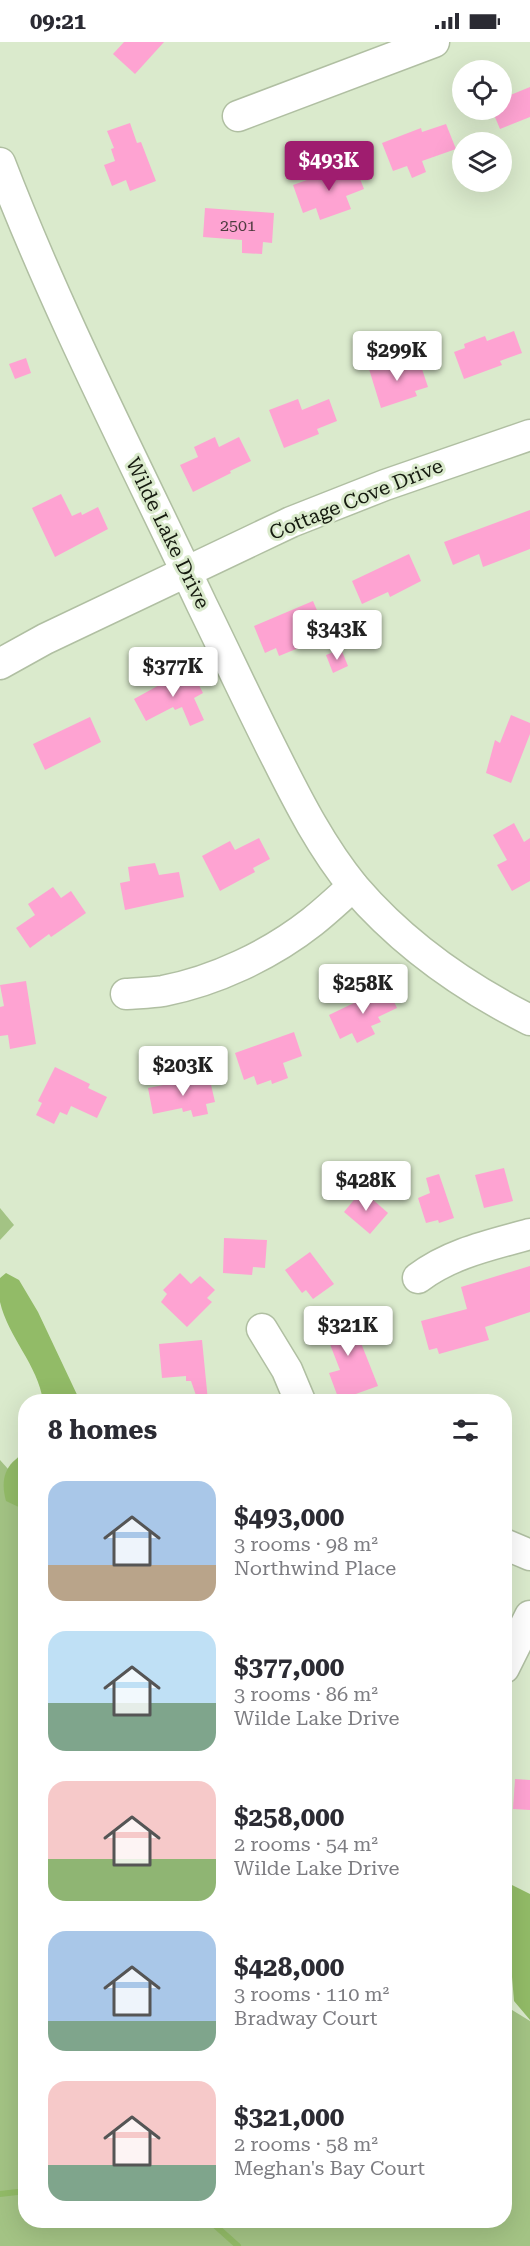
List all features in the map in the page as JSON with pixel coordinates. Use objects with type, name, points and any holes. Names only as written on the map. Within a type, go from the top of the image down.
[{"type":"street","points":[[238,116],[434,42]]},
{"type":"street","name":"Wilde Lake Drive","points":[[0,164],[7,200],[305,814],[353,886],[400,932],[440,966],[489,999],[530,1020]]},
{"type":"street","name":"Cottage Cove Drive","points":[[0,663],[45,639],[291,522],[385,485],[530,435]]},
{"type":"street","points":[[126,994],[162,991],[234,968],[276,946],[311,923],[353,886]]},
{"type":"street","points":[[418,1278],[434,1266],[460,1254],[530,1234]]},
{"type":"street","points":[[262,1329],[287,1370],[297,1394]]},
{"type":"street","points":[[512,1547],[530,1555]]},
{"type":"street","points":[[512,1652],[530,1616]]},
{"type":"shaded area","points":[[0,1208],[14,1225],[0,1240]]},
{"type":"shaded area","points":[[6,1273],[19,1280],[38,1312],[77,1394],[41,1394],[35,1375],[4,1315],[0,1302],[0,1278]]},
{"type":"shaded area","points":[[18,1457],[18,1507],[6,1501],[4,1493],[4,1479]]},
{"type":"shaded area","points":[[0,1460],[18,1480],[18,2228],[512,2228],[512,2010],[530,2021],[530,2246],[0,2246]]},
{"type":"shaded area","points":[[512,1885],[530,1894],[530,2020],[514,2001]]},
{"type":"building","points":[[124,42],[164,42],[135,74],[113,54]]},
{"type":"building","points":[[530,87],[530,117],[500,129],[496,120],[512,120],[512,94]]},
{"type":"building","points":[[130,123],[137,143],[141,142],[156,181],[130,191],[126,180],[112,186],[104,165],[115,161],[111,149],[114,148],[107,131]]},
{"type":"building","points":[[446,124],[452,139],[452,150],[422,161],[426,172],[412,178],[407,166],[393,171],[382,143],[421,128],[422,132]]},
{"type":"building","points":[[355,166],[364,189],[346,196],[351,209],[320,220],[316,208],[303,213],[293,185],[332,171],[334,174]]},
{"type":"building","points":[[205,208],[274,213],[272,243],[263,242],[262,254],[242,253],[242,240],[203,237]]},
{"type":"building","points":[[514,331],[522,353],[500,361],[502,365],[464,379],[454,352],[465,348],[464,344],[485,336],[487,341]]},
{"type":"building","points":[[26,358],[31,373],[15,379],[9,364]]},
{"type":"building","points":[[404,358],[408,370],[421,366],[428,387],[415,391],[417,396],[381,408],[369,369]]},
{"type":"building","points":[[298,399],[302,410],[329,399],[337,421],[317,429],[319,434],[284,448],[269,410]]},
{"type":"building","points":[[215,437],[219,447],[239,437],[251,461],[193,492],[180,465],[198,457],[194,447]]},
{"type":"building","points":[[61,494],[72,516],[81,512],[82,515],[98,507],[108,529],[55,557],[32,508]]},
{"type":"building","points":[[530,510],[530,549],[483,567],[479,554],[453,565],[444,542]]},
{"type":"building","points":[[409,554],[421,581],[390,597],[388,592],[362,604],[352,581]]},
{"type":"building","points":[[313,601],[328,636],[279,656],[276,648],[265,653],[254,626]]},
{"type":"building","points":[[341,649],[348,666],[333,673],[326,655]]},
{"type":"building","points":[[190,668],[203,693],[194,698],[204,720],[190,726],[182,707],[175,710],[173,707],[146,721],[134,699]]},
{"type":"building","points":[[511,715],[530,723],[530,734],[511,783],[486,773],[495,740],[500,743]]},
{"type":"building","points":[[90,717],[101,742],[45,770],[33,744]]},
{"type":"building","points":[[514,823],[524,842],[530,838],[530,881],[512,891],[497,865],[507,860],[493,835]]},
{"type":"building","points":[[259,838],[270,859],[253,868],[255,872],[220,891],[202,856],[230,841],[235,850]]},
{"type":"building","points":[[155,863],[159,875],[179,872],[184,897],[125,910],[120,883],[130,881],[128,867]]},
{"type":"building","points":[[53,887],[61,898],[71,891],[86,913],[51,937],[49,934],[30,948],[16,928],[35,915],[28,904]]},
{"type":"building","points":[[26,981],[36,1044],[10,1049],[8,1035],[0,1036],[0,1007],[4,1006],[0,985]]},
{"type":"building","points":[[387,987],[397,1008],[378,1017],[381,1022],[371,1026],[375,1034],[357,1043],[352,1033],[340,1039],[329,1015]]},
{"type":"building","points":[[294,1032],[302,1056],[283,1063],[288,1078],[272,1084],[271,1080],[257,1085],[254,1076],[244,1080],[235,1053]]},
{"type":"building","points":[[55,1067],[90,1084],[88,1088],[107,1097],[97,1118],[71,1106],[67,1115],[60,1112],[54,1124],[36,1115],[42,1103],[38,1101]]},
{"type":"building","points":[[209,1076],[215,1102],[206,1104],[208,1114],[193,1117],[191,1110],[183,1112],[182,1108],[153,1114],[148,1088]]},
{"type":"building","points":[[504,1168],[513,1201],[484,1208],[475,1175]]},
{"type":"building","points":[[439,1174],[454,1218],[439,1223],[438,1220],[426,1223],[418,1198],[430,1193],[426,1178]]},
{"type":"building","points":[[362,1190],[388,1213],[370,1234],[344,1212]]},
{"type":"building","points":[[224,1238],[267,1240],[265,1268],[253,1267],[252,1275],[223,1273]]},
{"type":"building","points":[[310,1252],[334,1284],[313,1299],[306,1290],[302,1293],[285,1270]]},
{"type":"building","points":[[530,1266],[530,1312],[485,1327],[489,1340],[439,1354],[437,1348],[429,1350],[421,1321],[467,1309],[461,1287]]},
{"type":"building","points":[[180,1273],[191,1284],[200,1276],[215,1290],[207,1298],[212,1302],[187,1327],[161,1302],[167,1294],[163,1290]]},
{"type":"building","points":[[348,1310],[378,1386],[356,1394],[337,1394],[329,1373],[340,1370],[321,1321]]},
{"type":"building","points":[[202,1340],[207,1394],[196,1394],[191,1381],[186,1381],[186,1376],[162,1378],[159,1344]]},
{"type":"building","points":[[515,1779],[530,1780],[530,1810],[513,1809]]},
{"type":"waterway","points":[[0,2194],[18,2192]]},
{"type":"waterway","points":[[218,2228],[238,2246]]}]
